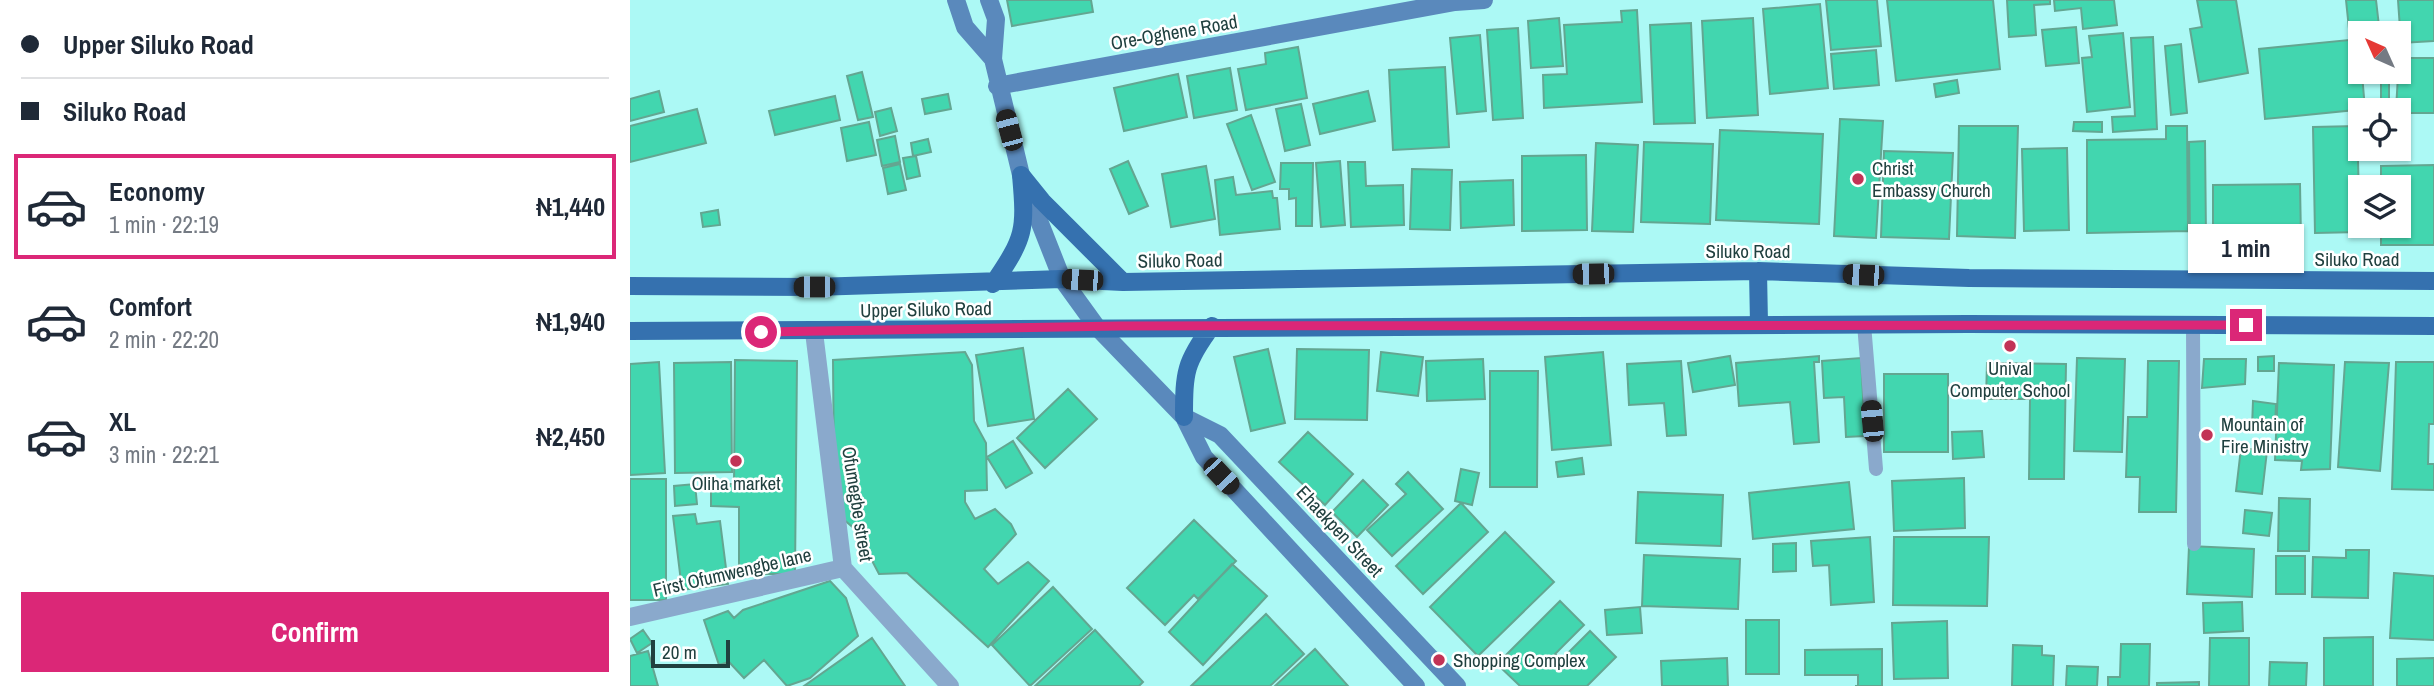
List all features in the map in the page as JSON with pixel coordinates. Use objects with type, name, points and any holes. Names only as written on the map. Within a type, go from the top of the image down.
[{"type":"main road","points":[[1021,175],[1042,201],[1123,282]]},
{"type":"main road","points":[[993,284],[1019,244],[1023,232],[1021,175]]},
{"type":"main road","points":[[1758,271],[1759,324]]},
{"type":"main road","name":"Siluko Road","points":[[1062,279],[1123,282],[1758,271],[1969,278],[2434,281]]},
{"type":"main road","name":"Upper Siluko Road","points":[[630,286],[993,284],[1062,279]]},
{"type":"main road","points":[[1096,326],[2434,326]]},
{"type":"main road","name":"Upper Siluko Road","points":[[630,331],[814,332],[1096,326]]},
{"type":"main road","points":[[1184,416],[1184,375],[1192,352],[1213,326]]},
{"type":"street","points":[[956,0],[965,27],[993,59]]},
{"type":"street","name":"Ehaekpen Street","points":[[989,0],[996,19],[993,59],[997,86],[1021,175],[1062,279],[1096,326],[1184,416],[1220,435],[1457,686]]},
{"type":"street","name":"Ore-Oghene Road","points":[[997,86],[1455,2],[1484,0]]},
{"type":"street","name":"Ofumegbe street","points":[[814,332],[843,568],[950,686]]},
{"type":"street","name":"Ehaekpen Street","points":[[1184,416],[1203,457],[1416,686]]},
{"type":"street","name":"First Ofumwengbe lane","points":[[630,617],[843,568]]},
{"type":"lane","points":[[1864,324],[1876,469]]},
{"type":"lane","points":[[2193,325],[2194,544]]},
{"type":"building","points":[[1007,0],[1091,0],[1093,12],[1012,26]]},
{"type":"building","points":[[1826,0],[1877,0],[1881,46],[1831,50]]},
{"type":"building","points":[[1887,0],[1993,0],[2000,69],[1896,81]]},
{"type":"building","points":[[2007,0],[2050,0],[2050,4],[2034,5],[2036,35],[2009,37]]},
{"type":"building","points":[[2054,0],[2114,0],[2117,25],[2083,29],[2081,8],[2055,11]]},
{"type":"building","points":[[2197,0],[2236,0],[2248,73],[2199,82],[2190,29],[2202,27]]},
{"type":"building","points":[[2346,0],[2376,0],[2378,21],[2348,21]]},
{"type":"building","points":[[2398,0],[2434,0],[2434,41],[2412,42],[2412,21],[2399,21]]},
{"type":"building","points":[[1820,4],[1828,88],[1770,94],[1763,9]]},
{"type":"building","points":[[1637,10],[1642,102],[1544,108],[1543,75],[1567,74],[1564,25],[1622,22],[1621,11]]},
{"type":"building","points":[[1559,18],[1563,66],[1531,68],[1528,21]]},
{"type":"building","points":[[1753,18],[1758,115],[1707,118],[1702,21]]},
{"type":"building","points":[[1691,23],[1695,123],[1654,124],[1650,25]]},
{"type":"building","points":[[2076,27],[2079,63],[2046,66],[2042,30]]},
{"type":"building","points":[[1518,28],[1523,118],[1493,120],[1487,30]]},
{"type":"building","points":[[2123,33],[2130,107],[2087,112],[2082,58],[2092,57],[2089,36]]},
{"type":"building","points":[[1480,35],[1486,111],[1457,114],[1450,38]]},
{"type":"building","points":[[2153,37],[2157,129],[2113,132],[2112,117],[2135,116],[2131,38]]},
{"type":"building","points":[[2348,40],[2348,84],[2363,84],[2364,98],[2348,98],[2348,111],[2265,119],[2259,49]]},
{"type":"building","points":[[2181,44],[2187,113],[2171,115],[2165,46]]},
{"type":"building","points":[[1298,47],[1307,98],[1246,110],[1238,69],[1266,64],[1265,53]]},
{"type":"building","points":[[1876,50],[1879,85],[1834,89],[1831,54]]},
{"type":"building","points":[[2412,58],[2434,58],[2434,113],[2411,113],[2411,98],[2397,98],[2398,84],[2412,84]]},
{"type":"building","points":[[1445,67],[1449,147],[1393,150],[1389,70]]},
{"type":"building","points":[[1230,68],[1237,110],[1194,118],[1187,76]]},
{"type":"building","points":[[862,72],[873,117],[858,120],[847,76]]},
{"type":"building","points":[[1178,74],[1187,117],[1124,131],[1114,88]]},
{"type":"building","points":[[1957,80],[1959,93],[1936,97],[1934,84]]},
{"type":"building","points":[[2381,84],[2389,84],[2389,98],[2381,98]]},
{"type":"building","points":[[659,91],[664,112],[630,121],[630,99]]},
{"type":"building","points":[[1368,91],[1375,121],[1320,134],[1313,104]]},
{"type":"building","points":[[948,94],[951,109],[925,114],[922,99]]},
{"type":"building","points":[[835,96],[840,120],[775,135],[769,111]]},
{"type":"building","points":[[1301,104],[1310,145],[1285,151],[1276,109]]},
{"type":"building","points":[[891,108],[897,131],[880,136],[875,112]]},
{"type":"building","points":[[697,109],[706,143],[630,162],[630,126]]},
{"type":"building","points":[[1251,115],[1275,182],[1252,190],[1227,124]]},
{"type":"building","name":"Christ Embassy Church","points":[[1840,119],[1883,121],[1876,238],[1834,236]]},
{"type":"building","points":[[869,122],[876,155],[847,161],[841,128]]},
{"type":"building","points":[[2074,122],[2102,122],[2102,132],[2073,131]]},
{"type":"building","points":[[1959,126],[2018,126],[2015,238],[1957,236]]},
{"type":"building","points":[[2166,126],[2187,126],[2188,231],[2087,233],[2087,140],[2166,139]]},
{"type":"building","points":[[2348,126],[2348,161],[2358,161],[2358,175],[2348,175],[2348,232],[2315,233],[2313,127]]},
{"type":"building","points":[[1720,130],[1823,134],[1819,224],[1716,220]]},
{"type":"building","points":[[895,136],[900,162],[882,166],[877,140]]},
{"type":"building","points":[[928,139],[931,152],[913,156],[911,143]]},
{"type":"building","points":[[2205,141],[2206,238],[2190,239],[2189,142]]},
{"type":"building","points":[[1644,142],[1713,144],[1710,224],[1641,222]]},
{"type":"building","points":[[1596,143],[1638,145],[1633,232],[1592,231]]},
{"type":"building","points":[[2067,148],[2069,230],[2024,231],[2022,149]]},
{"type":"building","points":[[1884,151],[1953,153],[1949,239],[1881,237]]},
{"type":"building","points":[[1586,155],[1587,230],[1522,231],[1522,156]]},
{"type":"building","points":[[916,156],[920,176],[907,179],[903,158]]},
{"type":"building","points":[[1128,161],[1148,206],[1129,214],[1110,169]]},
{"type":"building","points":[[1340,161],[1345,225],[1321,227],[1316,163]]},
{"type":"building","points":[[1348,162],[1365,162],[1366,186],[1403,185],[1404,225],[1351,227]]},
{"type":"building","points":[[1281,163],[1313,163],[1312,226],[1296,226],[1296,198],[1289,199],[1289,189],[1280,189]]},
{"type":"building","points":[[900,164],[906,190],[888,194],[883,168]]},
{"type":"building","points":[[2434,165],[2434,245],[2381,245],[2381,238],[2411,238],[2411,175],[2381,175],[2381,166]]},
{"type":"building","points":[[1206,166],[1215,219],[1171,227],[1162,174]]},
{"type":"building","points":[[1412,169],[1452,170],[1450,230],[1410,229]]},
{"type":"building","points":[[1233,177],[1236,195],[1272,191],[1273,198],[1277,198],[1280,229],[1220,235],[1215,180]]},
{"type":"building","points":[[1513,180],[1514,225],[1461,228],[1460,182]]},
{"type":"building","points":[[2300,184],[2301,239],[2213,240],[2213,185]]},
{"type":"building","points":[[718,210],[720,225],[703,227],[701,213]]},
{"type":"building","points":[[1023,348],[1034,419],[988,426],[976,355]]},
{"type":"building","points":[[1268,349],[1285,423],[1251,431],[1234,357]]},
{"type":"building","points":[[1297,349],[1369,350],[1367,420],[1295,419]]},
{"type":"building","points":[[965,352],[972,365],[974,421],[986,443],[987,490],[965,491],[965,502],[975,519],[995,509],[1011,524],[1016,534],[984,569],[998,584],[1028,562],[1049,581],[988,647],[907,573],[879,574],[856,530],[843,519],[834,475],[833,360]]},
{"type":"building","points":[[1381,352],[1423,357],[1418,396],[1377,391]]},
{"type":"building","points":[[1603,352],[1611,445],[1552,450],[1545,357]]},
{"type":"building","points":[[1730,356],[1735,385],[1693,392],[1688,363]]},
{"type":"building","points":[[1819,356],[1819,362],[1814,362],[1819,442],[1794,444],[1790,402],[1739,406],[1736,363]]},
{"type":"building","points":[[2274,356],[2274,371],[2258,371],[2258,357]]},
{"type":"building","points":[[1861,358],[1865,436],[1846,437],[1844,397],[1824,398],[1822,361]]},
{"type":"building","points":[[2077,358],[2125,359],[2122,452],[2074,451]]},
{"type":"building","points":[[1483,359],[1485,399],[1427,401],[1426,361]]},
{"type":"building","points":[[2204,359],[2246,359],[2245,384],[2202,388]]},
{"type":"building","points":[[735,360],[797,361],[795,574],[739,574],[739,507],[711,506],[711,484],[734,484]]},
{"type":"building","points":[[1681,361],[1686,435],[1667,436],[1664,403],[1629,405],[1627,364]]},
{"type":"building","points":[[2148,361],[2179,361],[2176,512],[2139,512],[2140,477],[2126,477],[2128,417],[2147,417]]},
{"type":"building","points":[[659,362],[665,473],[630,475],[630,364]]},
{"type":"building","points":[[731,362],[732,472],[675,473],[674,363]]},
{"type":"building","points":[[2345,362],[2389,363],[2380,471],[2338,467]]},
{"type":"building","points":[[2396,362],[2434,362],[2434,424],[2429,424],[2428,464],[2434,464],[2434,490],[2392,489]]},
{"type":"building","points":[[1987,363],[2066,364],[2064,479],[2029,479],[2030,399],[1986,399]]},
{"type":"building","points":[[2279,363],[2334,365],[2330,469],[2301,470],[2302,461],[2275,460]]},
{"type":"building","points":[[1490,371],[1538,371],[1537,487],[1490,487]]},
{"type":"building","points":[[1884,374],[1948,374],[1948,452],[1884,452]]},
{"type":"building","points":[[1068,389],[1097,419],[1045,468],[1017,438]]},
{"type":"building","points":[[2253,401],[2276,404],[2275,427],[2252,428]]},
{"type":"building","points":[[1982,431],[1984,457],[1953,459],[1952,432]]},
{"type":"building","points":[[1308,432],[1353,474],[1325,505],[1279,462]]},
{"type":"building","points":[[1013,441],[1032,473],[1006,488],[987,457]]},
{"type":"building","points":[[2241,448],[2267,451],[2262,494],[2236,491]]},
{"type":"building","points":[[1582,458],[1584,474],[1558,477],[1556,462]]},
{"type":"building","points":[[1461,469],[1479,473],[1472,505],[1455,501]]},
{"type":"building","points":[[1408,472],[1443,509],[1392,556],[1367,530],[1406,494],[1396,484]]},
{"type":"building","points":[[1964,478],[1965,528],[1894,531],[1892,481]]},
{"type":"building","points":[[630,479],[666,479],[666,600],[630,600]]},
{"type":"building","points":[[1363,480],[1388,505],[1357,537],[1332,512]]},
{"type":"building","points":[[1849,482],[1854,529],[1753,539],[1749,493]]},
{"type":"building","points":[[695,484],[697,504],[675,506],[674,486]]},
{"type":"building","points":[[1638,492],[1723,495],[1721,546],[1636,543]]},
{"type":"building","points":[[2279,498],[2310,499],[2309,551],[2278,551]]},
{"type":"building","points":[[1461,503],[1488,532],[1423,594],[1396,566]]},
{"type":"building","points":[[2245,510],[2272,513],[2269,536],[2243,533]]},
{"type":"building","points":[[695,514],[697,524],[720,521],[728,584],[682,590],[673,516]]},
{"type":"building","points":[[1194,520],[1236,561],[1198,599],[1194,595],[1165,625],[1127,588]]},
{"type":"building","points":[[1505,532],[1554,582],[1478,656],[1430,607]]},
{"type":"building","points":[[1870,537],[1874,602],[1831,605],[1829,565],[1813,566],[1811,541]]},
{"type":"building","points":[[1894,537],[1989,537],[1987,606],[1893,605]]},
{"type":"building","points":[[1796,543],[1796,571],[1773,572],[1773,544]]},
{"type":"building","points":[[2189,546],[2254,549],[2252,597],[2187,594]]},
{"type":"building","points":[[2346,550],[2369,550],[2368,598],[2312,597],[2313,557],[2346,558]]},
{"type":"building","points":[[1644,555],[1740,559],[1738,609],[1642,606]]},
{"type":"building","points":[[2276,556],[2305,556],[2305,594],[2276,594]]},
{"type":"building","points":[[1232,564],[1267,596],[1203,665],[1169,632]]},
{"type":"building","points":[[2394,573],[2434,576],[2434,640],[2390,638]]},
{"type":"building","points":[[830,581],[846,598],[858,636],[810,678],[787,686],[764,660],[744,678],[729,662],[719,665],[704,620],[728,611],[734,618],[743,610]]},
{"type":"building","points":[[1053,587],[1092,629],[1030,686],[992,645]]},
{"type":"building","points":[[1560,601],[1584,625],[1555,654],[1561,660],[1590,631],[1616,657],[1587,686],[1520,686],[1497,664]]},
{"type":"building","points":[[2242,602],[2243,631],[2204,633],[2203,603]]},
{"type":"building","points":[[1640,607],[1642,633],[1607,635],[1605,610]]},
{"type":"building","points":[[1266,614],[1304,654],[1270,686],[1191,686]]},
{"type":"building","points":[[1746,620],[1779,620],[1779,674],[1746,674]]},
{"type":"building","points":[[1947,621],[1948,678],[1894,679],[1892,623]]},
{"type":"building","points":[[643,630],[652,643],[637,653],[630,639]]},
{"type":"building","points":[[1095,630],[1143,682],[1139,686],[1035,686]]},
{"type":"building","points":[[2373,637],[2373,686],[2324,686],[2324,638]]},
{"type":"building","points":[[872,638],[905,686],[804,686]]},
{"type":"building","points":[[2210,638],[2249,638],[2249,686],[2209,686]]},
{"type":"building","points":[[2121,644],[2150,644],[2149,686],[2108,686],[2108,677],[2120,677]]},
{"type":"building","points":[[2013,645],[2042,646],[2042,655],[2054,656],[2053,686],[2012,686]]},
{"type":"building","points":[[1315,649],[1348,686],[1275,686]]},
{"type":"building","points":[[1882,649],[1882,686],[1858,686],[1858,675],[1805,675],[1805,650]]},
{"type":"building","points":[[648,651],[658,686],[630,686],[630,656]]},
{"type":"building","points":[[1727,658],[1728,686],[1662,686],[1661,661]]},
{"type":"building","points":[[2434,658],[2434,686],[2397,686],[2397,659]]},
{"type":"building","points":[[2270,662],[2307,663],[2306,686],[2269,686]]},
{"type":"building","points":[[2067,666],[2098,667],[2097,686],[2066,686]]},
{"type":"building","points":[[2199,682],[2199,686],[2157,686],[2157,683]]},
{"type":"place","name":"Christ Embassy Church","points":[[1858,179]]},
{"type":"place","name":"Unival Computer School","points":[[2010,346]]},
{"type":"place","name":"Mountain of Fire Ministry","points":[[2207,435]]},
{"type":"place","name":"Oliha market","points":[[736,461]]},
{"type":"place","name":"Shopping Complex","points":[[1439,660]]},
{"type":"route","points":[[761,332],[1120,326],[2246,325]]}]
